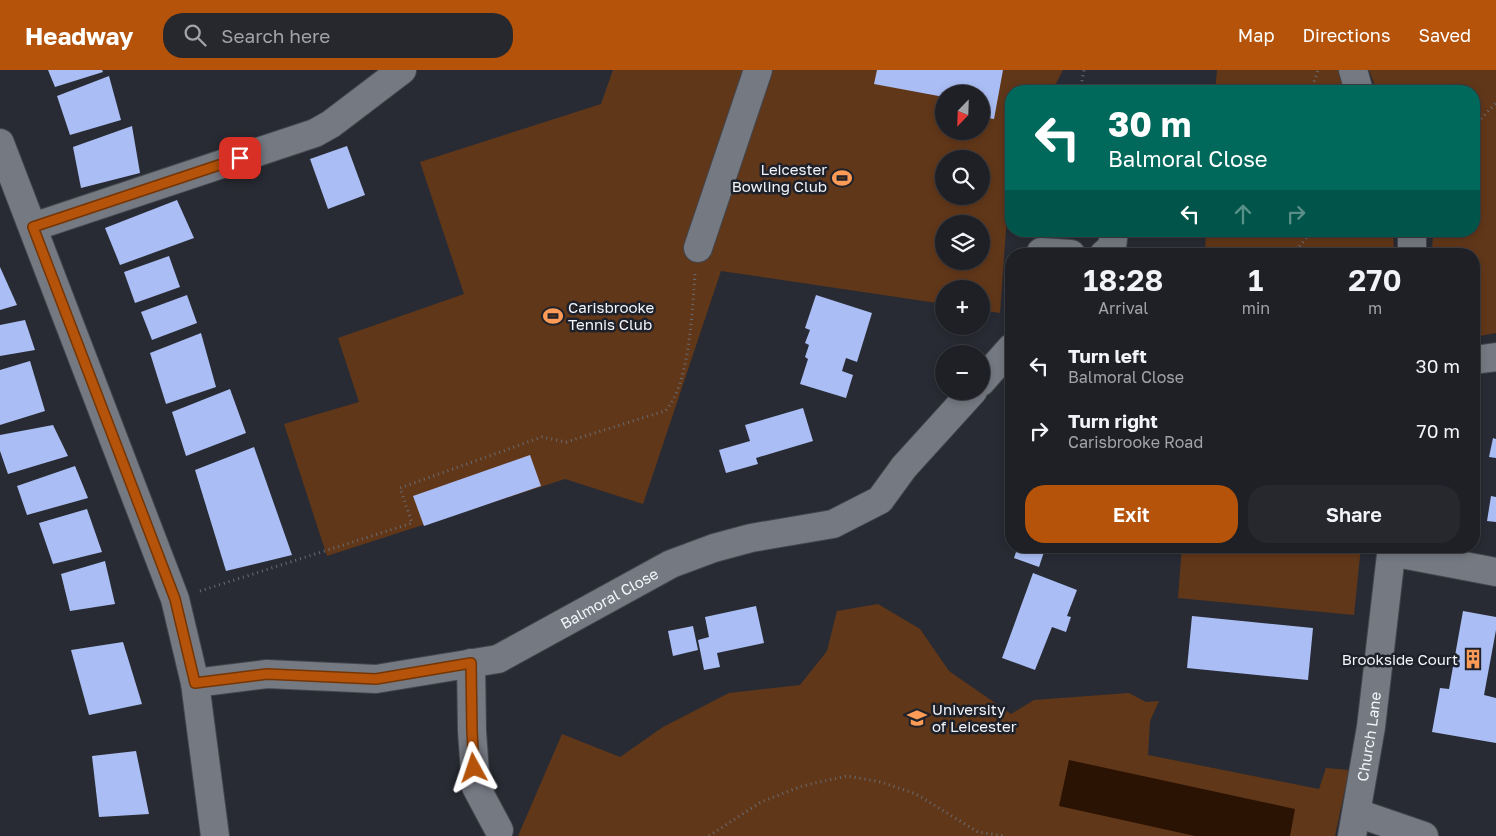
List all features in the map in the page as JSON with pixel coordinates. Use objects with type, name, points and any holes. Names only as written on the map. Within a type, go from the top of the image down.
[{"type":"street","points":[[33,227],[315,133],[372,80],[402,70]]},
{"type":"street","points":[[698,248],[758,70]]},
{"type":"street","points":[[1353,70],[1357,85]]},
{"type":"street","points":[[0,143],[175,599],[195,683],[215,836]]},
{"type":"street","points":[[990,372],[1005,355]]},
{"type":"street","points":[[1480,359],[1496,357]]},
{"type":"street","name":"Balmoral Close","points":[[195,683],[267,674],[376,679],[498,659],[671,564],[714,548],[742,541],[833,524],[880,500],[904,467],[965,400]]},
{"type":"street","name":"Church Lane","points":[[1355,825],[1371,727],[1391,553]]},
{"type":"street","points":[[1409,553],[1496,572]]},
{"type":"street","points":[[471,663],[472,731],[476,787],[499,830]]},
{"type":"street","points":[[1355,825],[1424,836]]},
{"type":"path","points":[[1081,85],[1084,70]]},
{"type":"path","points":[[1312,85],[1318,70]]},
{"type":"path","points":[[1480,120],[1496,103]]},
{"type":"path","points":[[1298,248],[1307,237]]},
{"type":"path","points":[[175,599],[412,523],[400,488],[542,438],[566,442],[665,411],[672,403],[687,355],[698,248]]},
{"type":"path","points":[[709,836],[761,802],[802,786],[847,776],[881,782],[916,794],[978,832],[1004,836]]},
{"type":"shaded area","name":"Carisbrooke Tennis Club","points":[[613,70],[1063,70],[1055,85],[1005,85],[1005,237],[1000,313],[990,311],[990,280],[935,280],[935,303],[721,271],[643,504],[565,479],[327,556],[284,424],[359,402],[338,338],[464,294],[420,162],[601,104]]},
{"type":"shaded area","points":[[1217,70],[1345,70],[1349,85],[1216,85]]},
{"type":"shaded area","points":[[1369,70],[1496,70],[1496,333],[1480,336],[1480,248],[1432,248],[1433,237],[1480,237],[1480,85],[1375,85]]},
{"type":"shaded area","points":[[1206,237],[1393,237],[1394,248],[1323,247],[1205,248]]},
{"type":"shaded area","points":[[1181,553],[1360,553],[1354,615],[1178,598]]},
{"type":"shaded area","name":"University of Leicester","points":[[878,604],[920,629],[949,671],[1011,714],[1034,700],[1129,693],[1146,702],[1159,701],[1150,721],[1148,755],[1319,789],[1326,768],[1349,770],[1335,836],[518,836],[562,734],[620,757],[663,727],[729,693],[800,685],[827,651],[837,611]]},
{"type":"shaded area","points":[[1069,760],[1295,809],[1290,836],[1195,836],[1059,806]]},
{"type":"building","points":[[48,70],[102,70],[103,72],[55,87]]},
{"type":"building","points":[[877,70],[1003,70],[994,119],[990,118],[990,85],[935,85],[935,95],[874,84]]},
{"type":"building","points":[[109,76],[121,120],[70,135],[57,96]]},
{"type":"building","points":[[132,126],[140,173],[81,188],[73,147]]},
{"type":"building","points":[[347,146],[365,195],[328,209],[310,159]]},
{"type":"building","points":[[177,200],[194,238],[120,265],[105,228]]},
{"type":"building","points":[[169,256],[180,287],[135,303],[124,272]]},
{"type":"building","points":[[0,267],[17,305],[0,310]]},
{"type":"building","points":[[187,295],[197,323],[152,340],[141,312]]},
{"type":"building","points":[[816,295],[872,313],[857,362],[846,358],[842,371],[853,375],[846,398],[800,384],[808,359],[805,357],[809,345],[805,343],[810,330],[805,328]]},
{"type":"building","points":[[25,320],[35,350],[0,356],[0,325]]},
{"type":"building","points":[[201,333],[216,387],[166,404],[150,353]]},
{"type":"building","points":[[30,361],[45,411],[0,425],[0,370]]},
{"type":"building","points":[[230,389],[246,433],[186,456],[172,412]]},
{"type":"building","points":[[803,408],[813,441],[756,458],[758,464],[726,473],[719,450],[750,441],[745,425]]},
{"type":"building","points":[[53,425],[68,456],[8,474],[0,451],[0,435]]},
{"type":"building","points":[[1493,438],[1496,439],[1496,458],[1489,457]]},
{"type":"building","points":[[254,447],[292,555],[226,571],[195,470]]},
{"type":"building","points":[[530,455],[541,486],[424,526],[413,496]]},
{"type":"building","points":[[75,466],[88,498],[27,515],[17,486]]},
{"type":"building","points":[[1491,496],[1496,497],[1496,522],[1487,521]]},
{"type":"building","points":[[87,509],[102,552],[53,564],[39,523]]},
{"type":"building","points":[[1016,553],[1044,553],[1039,567],[1014,558]]},
{"type":"building","points":[[105,561],[115,604],[70,611],[61,574]]},
{"type":"building","points":[[1033,573],[1077,590],[1067,616],[1071,617],[1066,632],[1052,627],[1035,670],[1002,658]]},
{"type":"building","points":[[756,606],[764,643],[717,653],[720,667],[704,670],[698,640],[709,637],[705,617]]},
{"type":"building","name":"Brookside Court","points":[[1463,611],[1496,617],[1496,630],[1484,695],[1496,698],[1496,743],[1432,732],[1440,688],[1449,689]]},
{"type":"building","points":[[1192,616],[1313,628],[1308,680],[1187,668]]},
{"type":"building","points":[[693,626],[698,650],[673,656],[668,631]]},
{"type":"building","points":[[123,642],[142,704],[89,715],[71,650]]},
{"type":"building","points":[[136,751],[149,814],[99,817],[92,756]]},
{"type":"place","name":"Leicester Bowling Club","points":[[842,178]]},
{"type":"place","name":"Carisbrooke Tennis Club","points":[[553,316]]},
{"type":"place","name":"Brookside Court","points":[[1473,659]]},
{"type":"place","name":"University of Leicester","points":[[917,718]]},
{"type":"route","points":[[240,158],[33,227],[175,599],[195,683],[267,674],[376,679],[471,663],[474,768]]}]
